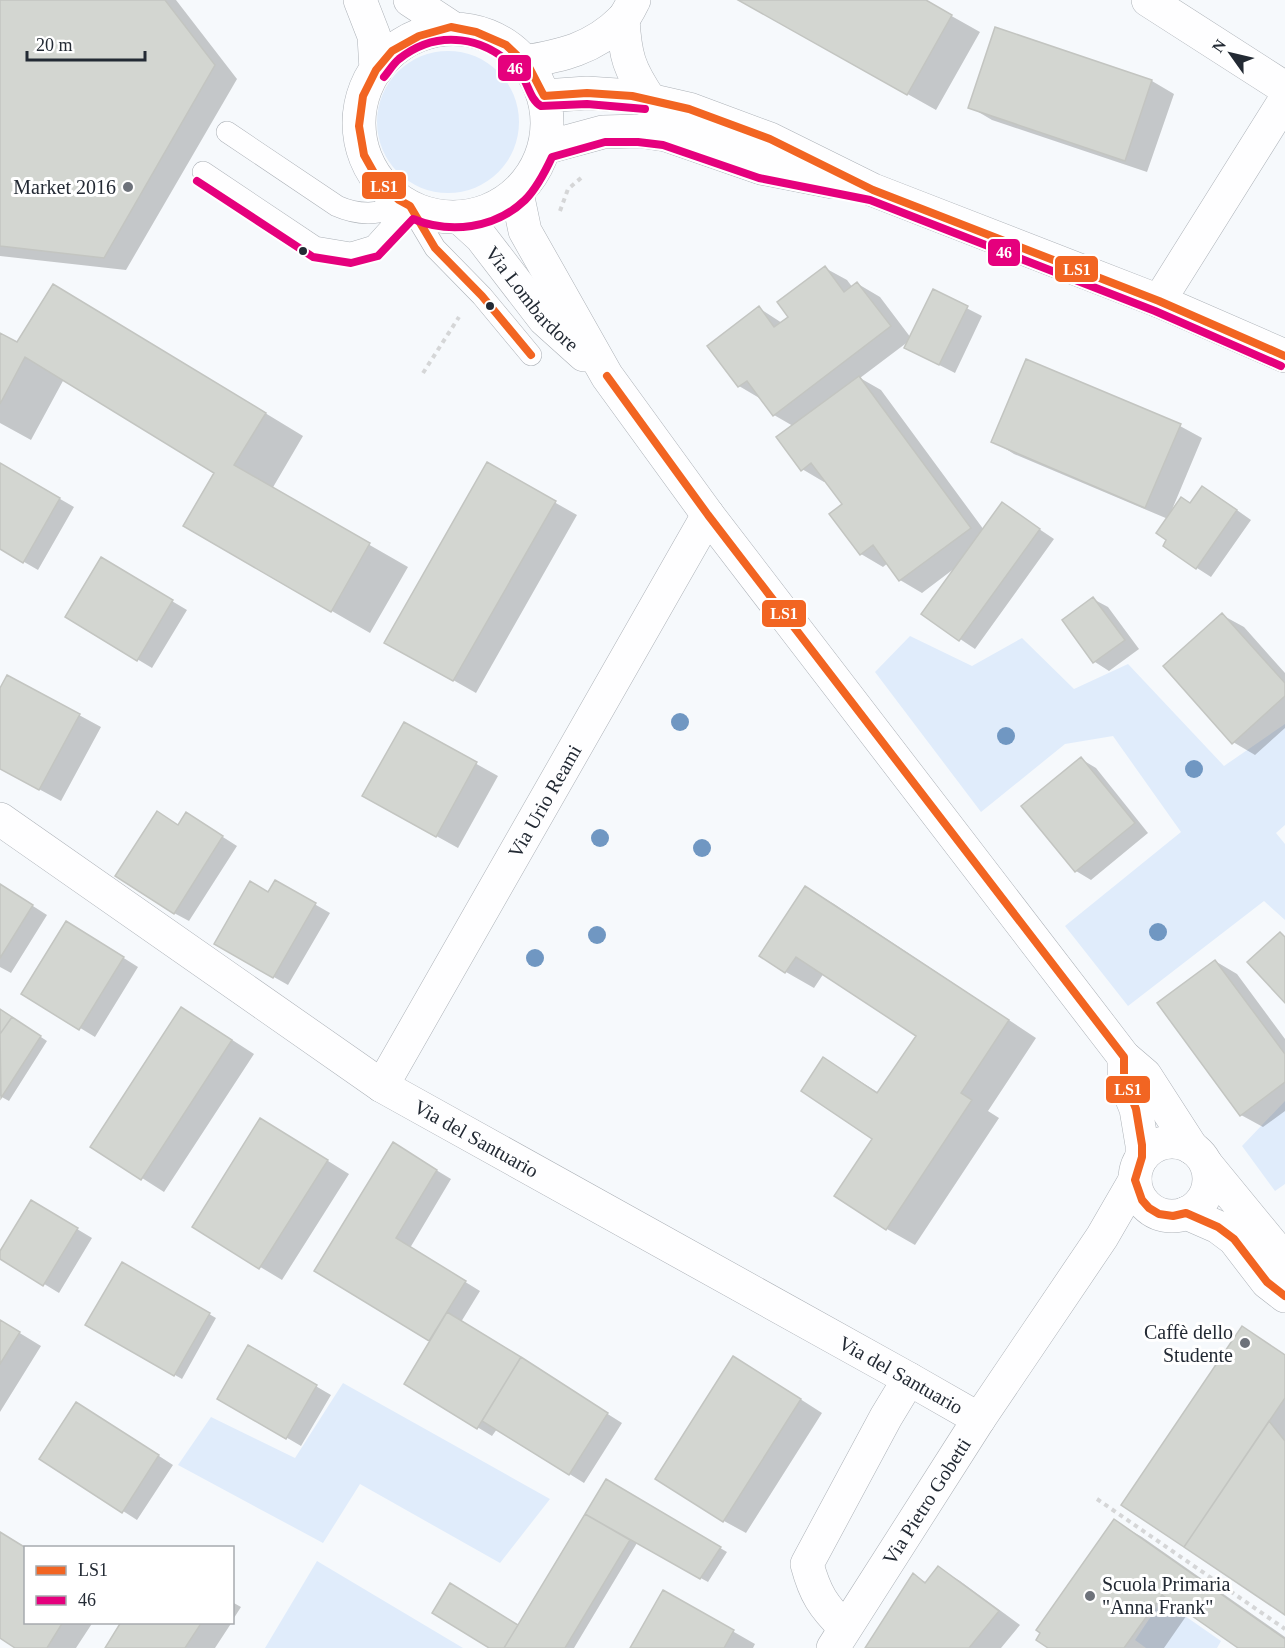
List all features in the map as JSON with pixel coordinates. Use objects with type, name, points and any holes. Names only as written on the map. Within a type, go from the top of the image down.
[{"type":"street","points":[[360,0],[374,36],[376,69]]},
{"type":"street","points":[[410,0],[451,27],[476,32],[506,45],[529,67],[543,96],[548,122],[544,148],[533,172],[517,193],[496,207],[473,215],[449,218],[425,213],[410,206],[399,200],[378,180],[364,155],[359,126],[363,96],[376,69],[392,51],[419,36],[451,27]]},
{"type":"street","points":[[1148,0],[1285,88]]},
{"type":"street","points":[[523,62],[556,57],[590,44],[629,10]]},
{"type":"street","points":[[629,10],[624,46],[633,75],[650,100]]},
{"type":"street","points":[[543,96],[587,93],[632,96],[689,109],[770,139],[873,189],[1159,300],[1285,356]]},
{"type":"street","points":[[1159,300],[1285,100]]},
{"type":"street","points":[[544,148],[603,132],[639,130],[666,135],[761,168],[873,189]]},
{"type":"street","name":"Via Lombardore","points":[[517,193],[525,231],[607,376],[708,515],[1124,1057],[1145,1075],[1200,1156],[1285,1260]]},
{"type":"street","name":"Via Lombardore","points":[[459,217],[481,237],[544,319],[607,376]]},
{"type":"street","name":"Via Urio Reami","points":[[382,1086],[708,515]]},
{"type":"street","name":"Via del Santuario","points":[[0,819],[382,1086],[979,1419]]},
{"type":"street","points":[[1124,1057],[1124,1079],[1136,1109],[1143,1144],[1139,1169],[1142,1200],[1149,1208],[1218,1227],[1234,1239],[1267,1282],[1285,1296]]},
{"type":"street","points":[[1102,1237],[1194,1209],[1205,1196],[1210,1179],[1200,1156],[1179,1143],[1165,1143],[1152,1148],[1139,1169]]},
{"type":"street","name":"Via Pietro Gobetti","points":[[839,1638],[979,1419],[1102,1237],[1139,1169]]},
{"type":"street","points":[[839,1638],[828,1611],[814,1588],[807,1563],[909,1379]]},
{"type":"lane","points":[[227,132],[336,206],[352,213],[371,214],[410,206]]},
{"type":"lane","points":[[203,172],[315,247],[351,254],[374,246],[410,206]]},
{"type":"lane","points":[[410,206],[435,248],[482,296],[531,355]]},
{"type":"path","points":[[559,215],[568,189],[587,173]]},
{"type":"path","points":[[423,373],[464,309]]},
{"type":"path","points":[[1097,1499],[1285,1629]]},
{"type":"shaded area","points":[[448,51],[475,56],[498,72],[514,95],[519,122],[514,149],[498,172],[475,188],[448,193],[421,188],[398,172],[382,149],[377,122],[382,95],[398,72],[421,56]]},
{"type":"shaded area","points":[[910,636],[972,666],[1022,638],[1074,689],[1128,664],[1224,766],[1285,724],[1285,825],[1276,833],[1285,844],[1285,920],[1264,901],[1128,1006],[1065,926],[1181,832],[1113,736],[1065,744],[981,812],[875,672]]},
{"type":"shaded area","points":[[1285,1101],[1285,1184],[1275,1191],[1242,1146]]},
{"type":"shaded area","points":[[343,1383],[550,1499],[500,1563],[360,1484],[323,1543],[178,1465],[211,1417],[295,1458]]},
{"type":"shaded area","points":[[317,1561],[463,1648],[265,1648]]},
{"type":"shaded area","points":[[1162,1600],[1221,1641],[1217,1648],[1146,1648],[1135,1640]]},
{"type":"building","points":[[0,0],[165,0],[215,65],[104,258],[0,246]]},
{"type":"building","points":[[738,0],[926,0],[952,15],[907,95]]},
{"type":"building","points":[[995,27],[1152,80],[1125,161],[968,108]]},
{"type":"building","points":[[825,266],[844,292],[857,282],[891,326],[773,416],[747,381],[738,387],[707,346],[759,306],[774,327],[788,317],[777,302]]},
{"type":"building","points":[[53,284],[266,413],[234,465],[370,543],[331,612],[183,526],[214,473],[25,357],[0,404],[0,333],[17,342]]},
{"type":"building","points":[[933,289],[968,306],[939,365],[904,348]]},
{"type":"building","points":[[1026,359],[1181,424],[1145,508],[991,442]]},
{"type":"building","points":[[859,376],[971,528],[899,581],[873,545],[860,555],[829,514],[842,504],[811,463],[801,471],[776,437]]},
{"type":"building","points":[[487,462],[556,501],[453,681],[384,643]]},
{"type":"building","points":[[0,463],[60,498],[23,563],[0,549]]},
{"type":"building","points":[[1202,486],[1237,510],[1196,569],[1163,546],[1166,540],[1156,533],[1181,497],[1190,503]]},
{"type":"building","points":[[1002,502],[1040,529],[959,641],[921,614]]},
{"type":"building","points":[[101,557],[173,600],[137,661],[65,617]]},
{"type":"building","points":[[1093,597],[1125,640],[1093,663],[1062,620]]},
{"type":"building","points":[[1222,613],[1285,683],[1285,696],[1232,744],[1163,666]]},
{"type":"building","points":[[7,675],[80,714],[39,790],[0,769],[0,688]]},
{"type":"building","points":[[404,722],[477,762],[436,837],[362,796]]},
{"type":"building","points":[[1081,757],[1135,823],[1075,872],[1021,806]]},
{"type":"building","points":[[157,811],[178,825],[186,812],[223,836],[174,914],[115,876]]},
{"type":"building","points":[[275,880],[316,903],[273,978],[214,944],[250,881],[268,892]]},
{"type":"building","points":[[0,884],[33,905],[0,958]]},
{"type":"building","points":[[805,886],[1009,1020],[961,1093],[972,1100],[886,1230],[834,1196],[872,1139],[801,1091],[823,1057],[877,1093],[916,1036],[796,957],[785,973],[759,956]]},
{"type":"building","points":[[66,921],[124,957],[79,1030],[21,994]]},
{"type":"building","points":[[1280,932],[1285,937],[1285,1003],[1247,962]]},
{"type":"building","points":[[1215,960],[1285,1054],[1285,1082],[1240,1116],[1157,1003]]},
{"type":"building","points":[[181,1007],[232,1040],[141,1180],[90,1147]]},
{"type":"building","points":[[0,1009],[12,1017],[0,1034]]},
{"type":"building","points":[[12,1017],[41,1036],[1,1098],[0,1034]]},
{"type":"building","points":[[260,1118],[328,1160],[259,1269],[192,1227]]},
{"type":"building","points":[[393,1142],[437,1170],[396,1238],[466,1281],[429,1341],[314,1271]]},
{"type":"building","points":[[31,1200],[78,1228],[43,1286],[0,1259],[0,1251]]},
{"type":"building","points":[[122,1262],[210,1313],[174,1376],[85,1325]]},
{"type":"building","points":[[447,1312],[521,1357],[477,1429],[404,1384]]},
{"type":"building","points":[[0,1320],[20,1332],[0,1364]]},
{"type":"building","points":[[1242,1326],[1285,1355],[1285,1398],[1184,1547],[1121,1505]]},
{"type":"building","points":[[248,1345],[317,1385],[286,1439],[217,1399]]},
{"type":"building","points":[[733,1356],[801,1399],[723,1522],[655,1479]]},
{"type":"building","points":[[521,1357],[608,1413],[569,1475],[482,1421]]},
{"type":"building","points":[[76,1402],[159,1455],[122,1513],[39,1459]]},
{"type":"building","points":[[1269,1421],[1285,1441],[1285,1615],[1184,1547]]},
{"type":"building","points":[[606,1479],[721,1547],[700,1579],[585,1514]]},
{"type":"building","points":[[585,1514],[630,1540],[565,1648],[504,1648]]},
{"type":"building","points":[[1114,1519],[1285,1639],[1285,1648],[1238,1648],[1162,1595],[1124,1648],[1048,1648],[1036,1640],[1040,1633],[1036,1630]]},
{"type":"building","points":[[0,1532],[24,1547],[24,1624],[62,1624],[47,1648],[15,1648],[0,1638]]},
{"type":"building","points":[[938,1566],[999,1611],[969,1648],[865,1648],[913,1573],[925,1583]]},
{"type":"building","points":[[450,1583],[518,1625],[504,1648],[489,1648],[432,1613]]},
{"type":"building","points":[[663,1590],[734,1630],[724,1648],[630,1648]]},
{"type":"building","points":[[120,1624],[201,1624],[185,1648],[105,1648]]},
{"type":"transit line","name":"LS1","points":[[531,355],[482,296],[435,248],[410,206],[399,200],[378,180],[364,155],[359,126],[363,96],[376,70],[392,51],[419,36],[451,27],[476,32],[506,45],[529,67],[544,96],[587,93],[632,96],[689,109],[770,139],[873,190],[1159,301],[1285,356]]},
{"type":"transit line","name":"46","points":[[384,77],[397,61],[414,49],[445,40],[461,40],[492,50],[506,60],[519,72],[534,99],[541,106],[587,104],[645,109]]},
{"type":"transit line","name":"46","points":[[197,181],[313,257],[351,263],[378,256],[413,219],[427,224],[457,227],[486,223],[500,217],[525,200],[540,180],[552,157],[605,142],[663,145],[759,178],[870,200],[1155,311],[1281,366]]},
{"type":"transit line","name":"LS1","points":[[607,376],[708,515],[1124,1057],[1124,1079],[1136,1109],[1142,1145],[1142,1157],[1135,1180],[1142,1200],[1159,1214],[1173,1216],[1186,1213],[1218,1227],[1234,1239],[1267,1282],[1285,1296]]},
{"type":"place","name":"Market 2016","points":[[128,187]]},
{"type":"place","name":"Caffè dello Studente","points":[[1245,1343]]},
{"type":"place","name":"Scuola Primaria \"Anna Frank\"","points":[[1090,1596]]}]
